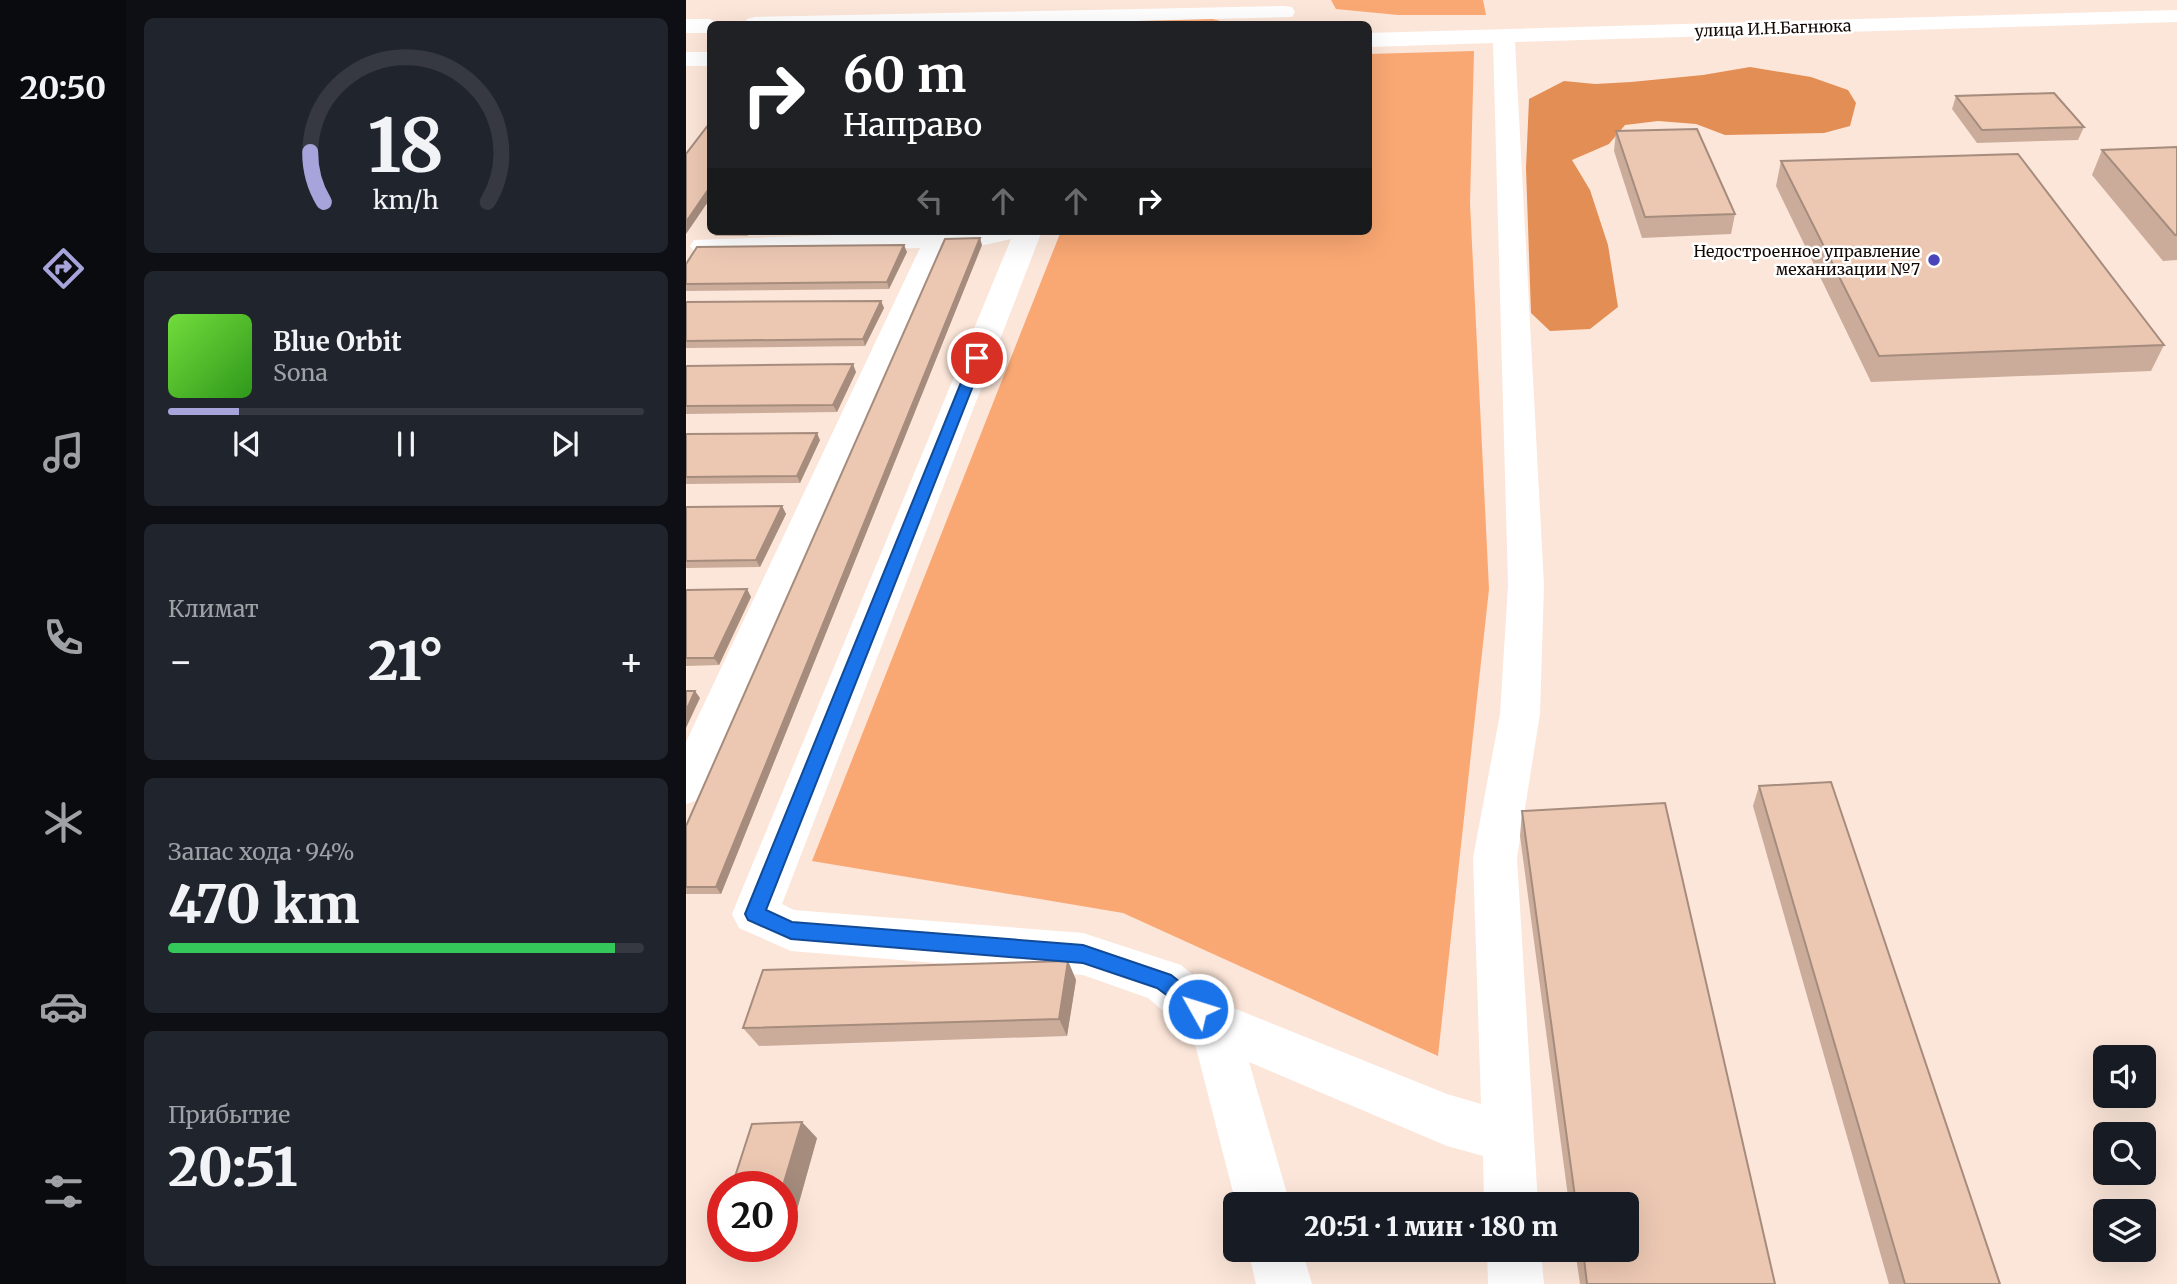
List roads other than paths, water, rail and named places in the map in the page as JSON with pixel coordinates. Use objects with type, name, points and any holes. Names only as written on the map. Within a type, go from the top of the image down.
[{"type":"street","points":[[1886,0],[1903,25]]},
{"type":"street","points":[[1931,0],[1942,23]]},
{"type":"street","points":[[877,21],[1284,12]]},
{"type":"street","name":"улица И.Н.Багнюка","points":[[1372,40],[2177,16]]},
{"type":"street","points":[[686,26],[707,26]]},
{"type":"street","points":[[1504,36],[1526,585],[1520,714],[1495,858],[1510,1192]]},
{"type":"street","points":[[686,59],[707,59]]},
{"type":"street","points":[[704,246],[980,238],[994,235]]},
{"type":"street","points":[[1026,235],[755,914],[791,930],[1083,954],[1164,981],[1214,1023],[1447,1120],[1506,1137]]},
{"type":"street","points":[[686,787],[938,239]]},
{"type":"street","points":[[1214,1023],[1260,1192]]},
{"type":"street","points":[[1278,1262],[1284,1284]]},
{"type":"street","points":[[1515,1262],[1516,1284]]},
{"type":"place","name":"Недостроенное управление механизации №7","points":[[1934,260]]}]
